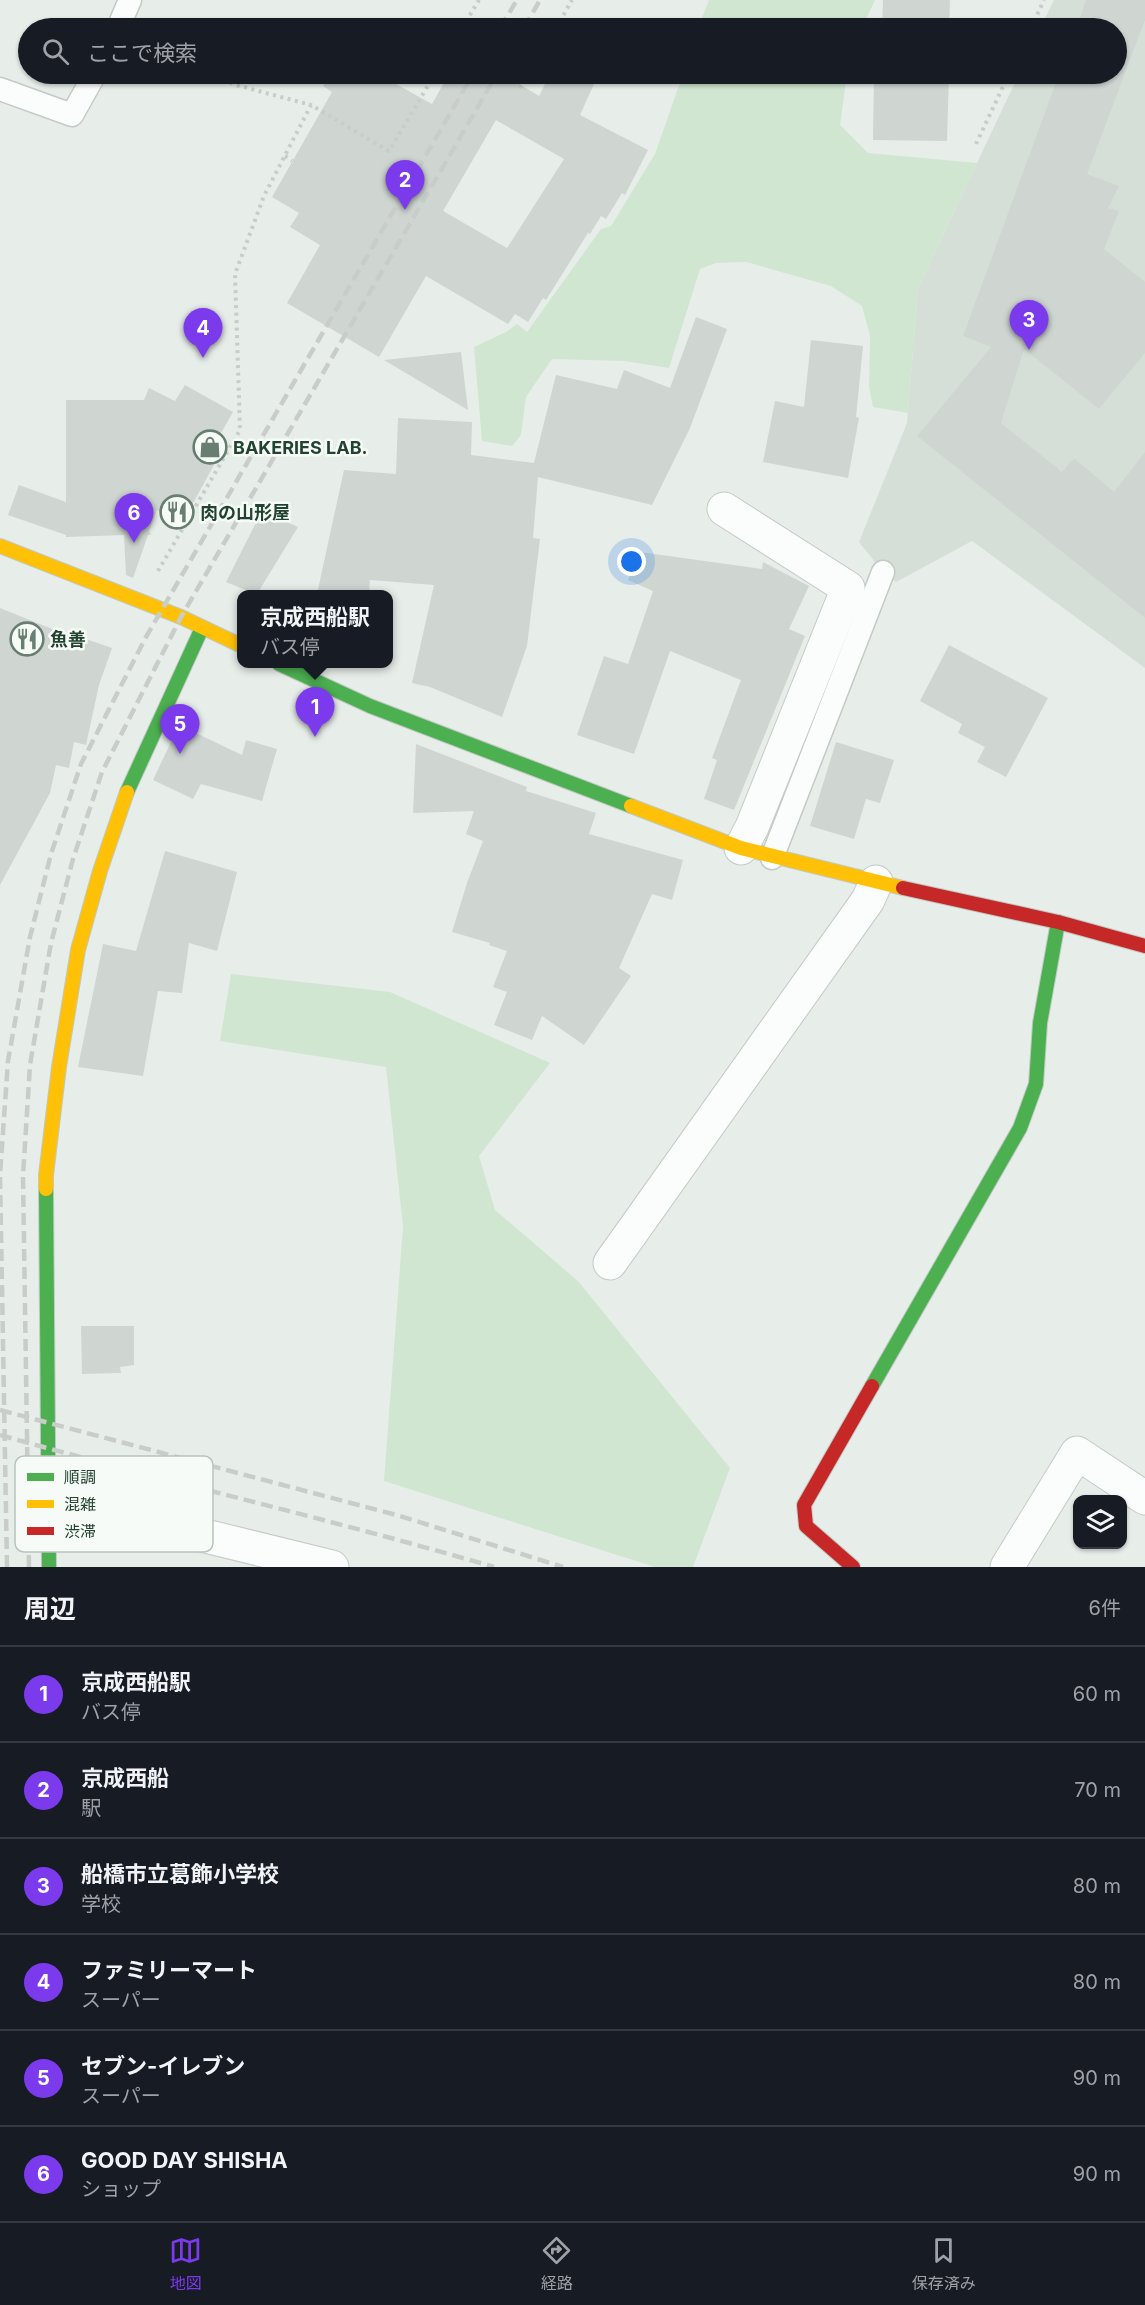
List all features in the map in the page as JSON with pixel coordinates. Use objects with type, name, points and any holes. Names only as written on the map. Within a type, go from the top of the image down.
[{"type":"street","points":[[724,509],[848,588],[756,817],[741,848]]},
{"type":"street","points":[[0,546],[181,617],[237,644]]},
{"type":"street","points":[[47,1456],[46,1175],[59,1067],[78,950],[100,871],[128,789],[202,628]]},
{"type":"street","points":[[290,668],[370,706],[741,848],[772,858],[1058,922],[1145,946]]},
{"type":"street","points":[[610,1263],[856,917],[876,882]]},
{"type":"street","points":[[852,1567],[806,1526],[804,1505],[1020,1128],[1036,1084],[1040,1023],[1058,922]]},
{"type":"street","points":[[1007,1567],[1077,1453],[1145,1498]]},
{"type":"street","points":[[213,1538],[332,1567]]},
{"type":"street","points":[[49,1552],[49,1567]]},
{"type":"lane","points":[[122,18],[130,0]]},
{"type":"lane","points":[[0,88],[72,115],[89,84]]},
{"type":"lane","points":[[772,858],[883,572]]},
{"type":"path","points":[[468,18],[479,0]]},
{"type":"path","points":[[562,18],[572,0]]},
{"type":"path","points":[[1036,18],[1044,0]]},
{"type":"path","points":[[234,84],[311,105],[389,151],[429,84]]},
{"type":"path","points":[[520,88],[523,84]]},
{"type":"path","points":[[976,144],[1005,84]]},
{"type":"path","points":[[157,571],[240,430],[235,274],[264,196],[311,105]]},
{"type":"path","points":[[285,156],[292,161]]},
{"type":"shaded area","points":[[1054,0],[1145,0],[1145,668],[972,541],[896,582],[883,572],[859,542],[907,423],[918,288],[1014,84],[1127,84],[1127,18],[1045,18]]},
{"type":"green space","points":[[709,0],[875,0],[867,18],[702,18]]},
{"type":"green space","points":[[680,84],[846,84],[840,125],[868,153],[977,163],[918,288],[908,413],[873,407],[869,387],[870,336],[862,306],[831,286],[746,262],[716,263],[700,269],[669,368],[624,361],[552,359],[526,397],[521,435],[512,446],[482,441],[474,347],[506,332],[517,324],[527,332],[601,229],[611,226],[655,154]]},
{"type":"green space","points":[[231,974],[390,992],[550,1063],[479,1156],[495,1210],[578,1281],[730,1468],[693,1567],[655,1567],[384,1481],[403,1227],[386,1067],[220,1041]]},
{"type":"building","points":[[883,0],[950,0],[949,18],[882,18]]},
{"type":"building","points":[[1086,0],[1145,0],[1145,20],[1127,68],[1127,18],[1080,18]]},
{"type":"building","points":[[324,84],[396,84],[432,104],[443,84],[519,84],[539,96],[545,84],[594,84],[580,115],[648,150],[625,195],[622,193],[606,219],[601,216],[590,234],[588,233],[546,300],[543,298],[528,322],[515,314],[508,324],[426,276],[379,357],[287,303],[320,245],[290,227],[299,213],[272,197],[332,92],[323,86]],"holes":[[[496,120],[564,159],[507,248],[443,211]]]},
{"type":"building","points":[[874,84],[949,84],[947,141],[873,140]]},
{"type":"building","points":[[1055,84],[1121,84],[1087,174],[1119,186],[1108,208],[1119,211],[1104,249],[1145,282],[1145,353],[1099,409],[1024,349],[1001,423],[1062,472],[1074,458],[1114,492],[1145,452],[1145,618],[917,436],[991,347],[963,336]]},
{"type":"building","points":[[696,317],[727,329],[690,428],[652,505],[538,477],[533,538],[540,539],[527,646],[502,717],[430,687],[412,683],[434,585],[370,580],[369,590],[318,590],[344,470],[396,474],[398,418],[472,422],[471,455],[534,463],[556,375],[617,389],[624,370],[670,388]]},
{"type":"building","points":[[811,340],[863,346],[856,417],[859,418],[848,478],[763,462],[775,401],[804,407]]},
{"type":"building","points":[[461,352],[468,410],[384,360]]},
{"type":"building","points":[[185,385],[233,412],[217,440],[225,445],[182,523],[157,510],[149,531],[151,535],[148,535],[133,578],[126,575],[124,535],[66,537],[66,535],[8,515],[19,485],[66,502],[66,400],[144,400],[149,388],[175,401]]},
{"type":"building","points":[[262,511],[298,527],[259,590],[245,590],[226,582]]},
{"type":"building","points":[[640,552],[762,569],[763,562],[809,586],[789,629],[805,636],[734,810],[704,799],[717,760],[712,758],[741,680],[670,651],[634,754],[577,735],[604,656],[628,664],[653,591],[628,580]]},
{"type":"building","points":[[0,608],[57,631],[57,629],[112,648],[99,685],[86,745],[74,742],[69,768],[56,765],[50,793],[0,885]]},
{"type":"building","points":[[949,645],[1048,698],[1006,777],[977,762],[985,747],[958,733],[962,724],[920,701]]},
{"type":"building","points":[[179,725],[242,755],[246,740],[277,749],[262,801],[201,784],[193,799],[153,780]]},
{"type":"building","points":[[836,742],[894,760],[880,803],[866,799],[854,839],[810,826]]},
{"type":"building","points":[[416,744],[527,787],[526,791],[596,813],[589,834],[683,860],[672,900],[652,894],[619,968],[631,976],[584,1045],[542,1016],[532,1040],[494,1025],[507,992],[493,987],[507,951],[489,945],[490,943],[452,932],[483,841],[466,834],[474,811],[413,813]]},
{"type":"building","points":[[165,851],[237,872],[217,951],[189,943],[182,993],[158,991],[143,1076],[78,1067],[103,944],[136,951]]},
{"type":"building","points":[[81,1326],[134,1326],[134,1365],[120,1367],[121,1373],[82,1374]]},
{"type":"railway","points":[[506,18],[517,0]]},
{"type":"railway","points":[[530,18],[540,0]]},
{"type":"railway","points":[[7,1567],[0,1175],[8,1061],[30,937],[51,854],[81,764],[146,637],[467,84]]},
{"type":"railway","points":[[27,1456],[23,1176],[30,1065],[51,943],[73,859],[102,772],[181,617],[491,84]]},
{"type":"railway","points":[[0,1410],[174,1456]]},
{"type":"railway","points":[[0,1435],[78,1456]]},
{"type":"railway","points":[[213,1466],[400,1516],[563,1567]]},
{"type":"railway","points":[[213,1492],[494,1567]]},
{"type":"railway","points":[[29,1552],[29,1567]]},
{"type":"traffic: fast","points":[[127,792],[202,628]]},
{"type":"traffic: fast","points":[[288,668],[370,706],[631,806]]},
{"type":"traffic: fast","points":[[872,1386],[1020,1128],[1036,1084],[1040,1023],[1058,922]]},
{"type":"traffic: fast","points":[[46,1189],[48,1456]]},
{"type":"traffic: fast","points":[[49,1552],[49,1567]]},
{"type":"traffic: slow","points":[[0,546],[181,617],[237,644]]},
{"type":"traffic: slow","points":[[46,1189],[59,1067],[78,950],[100,871],[127,792]]},
{"type":"traffic: slow","points":[[631,806],[741,848],[903,888]]},
{"type":"traffic: jam","points":[[903,888],[1058,922],[1145,946]]},
{"type":"traffic: jam","points":[[853,1567],[806,1526],[804,1505],[872,1386]]},
{"type":"place","name":"京成西船","points":[[405,210]]},
{"type":"place","name":"船橋市立葛飾小学校","points":[[1029,350]]},
{"type":"place","name":"ファミリーマート","points":[[203,358]]},
{"type":"place","name":"BAKERIES LAB.","points":[[210,447]]},
{"type":"place","name":"肉の山形屋","points":[[177,512]]},
{"type":"place","name":"GOOD DAY SHISHA","points":[[134,543]]},
{"type":"place","name":"魚善","points":[[27,639]]},
{"type":"place","name":"京成西船駅","points":[[315,737]]},
{"type":"place","name":"セブン-イレブン","points":[[180,754]]}]
